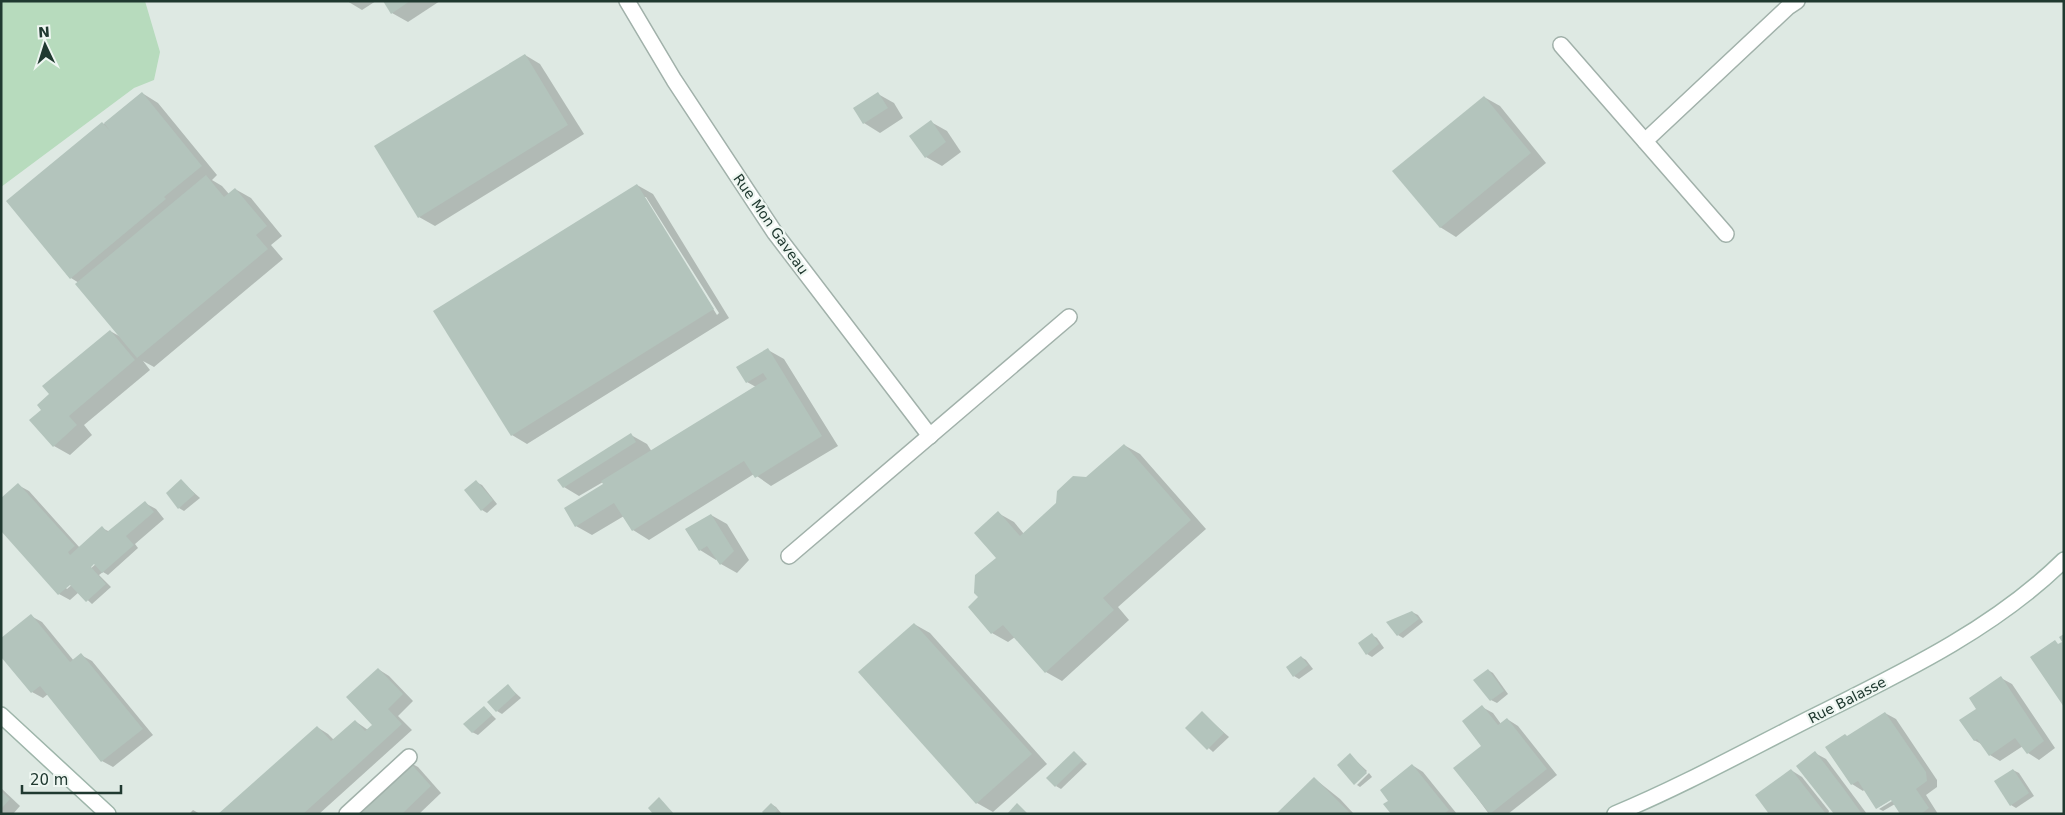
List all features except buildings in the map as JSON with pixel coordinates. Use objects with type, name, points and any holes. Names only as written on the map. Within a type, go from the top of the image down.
[{"type":"street","name":"Rue Mon Gaveau","points":[[627,1],[674,80],[764,217],[930,436]]},
{"type":"street","points":[[1645,141],[1788,7],[1797,1]]},
{"type":"street","points":[[1561,45],[1726,234]]},
{"type":"street","points":[[789,556],[1070,317]]},
{"type":"street","name":"Rue Balasse","points":[[1615,814],[1666,792],[1893,676],[1978,627],[2041,582],[2064,560]]},
{"type":"street","points":[[1,715],[108,814]]},
{"type":"street","points":[[347,814],[409,757]]},
{"type":"green space","points":[[1,1],[145,1],[160,52],[154,80],[134,88],[1,187]]}]
